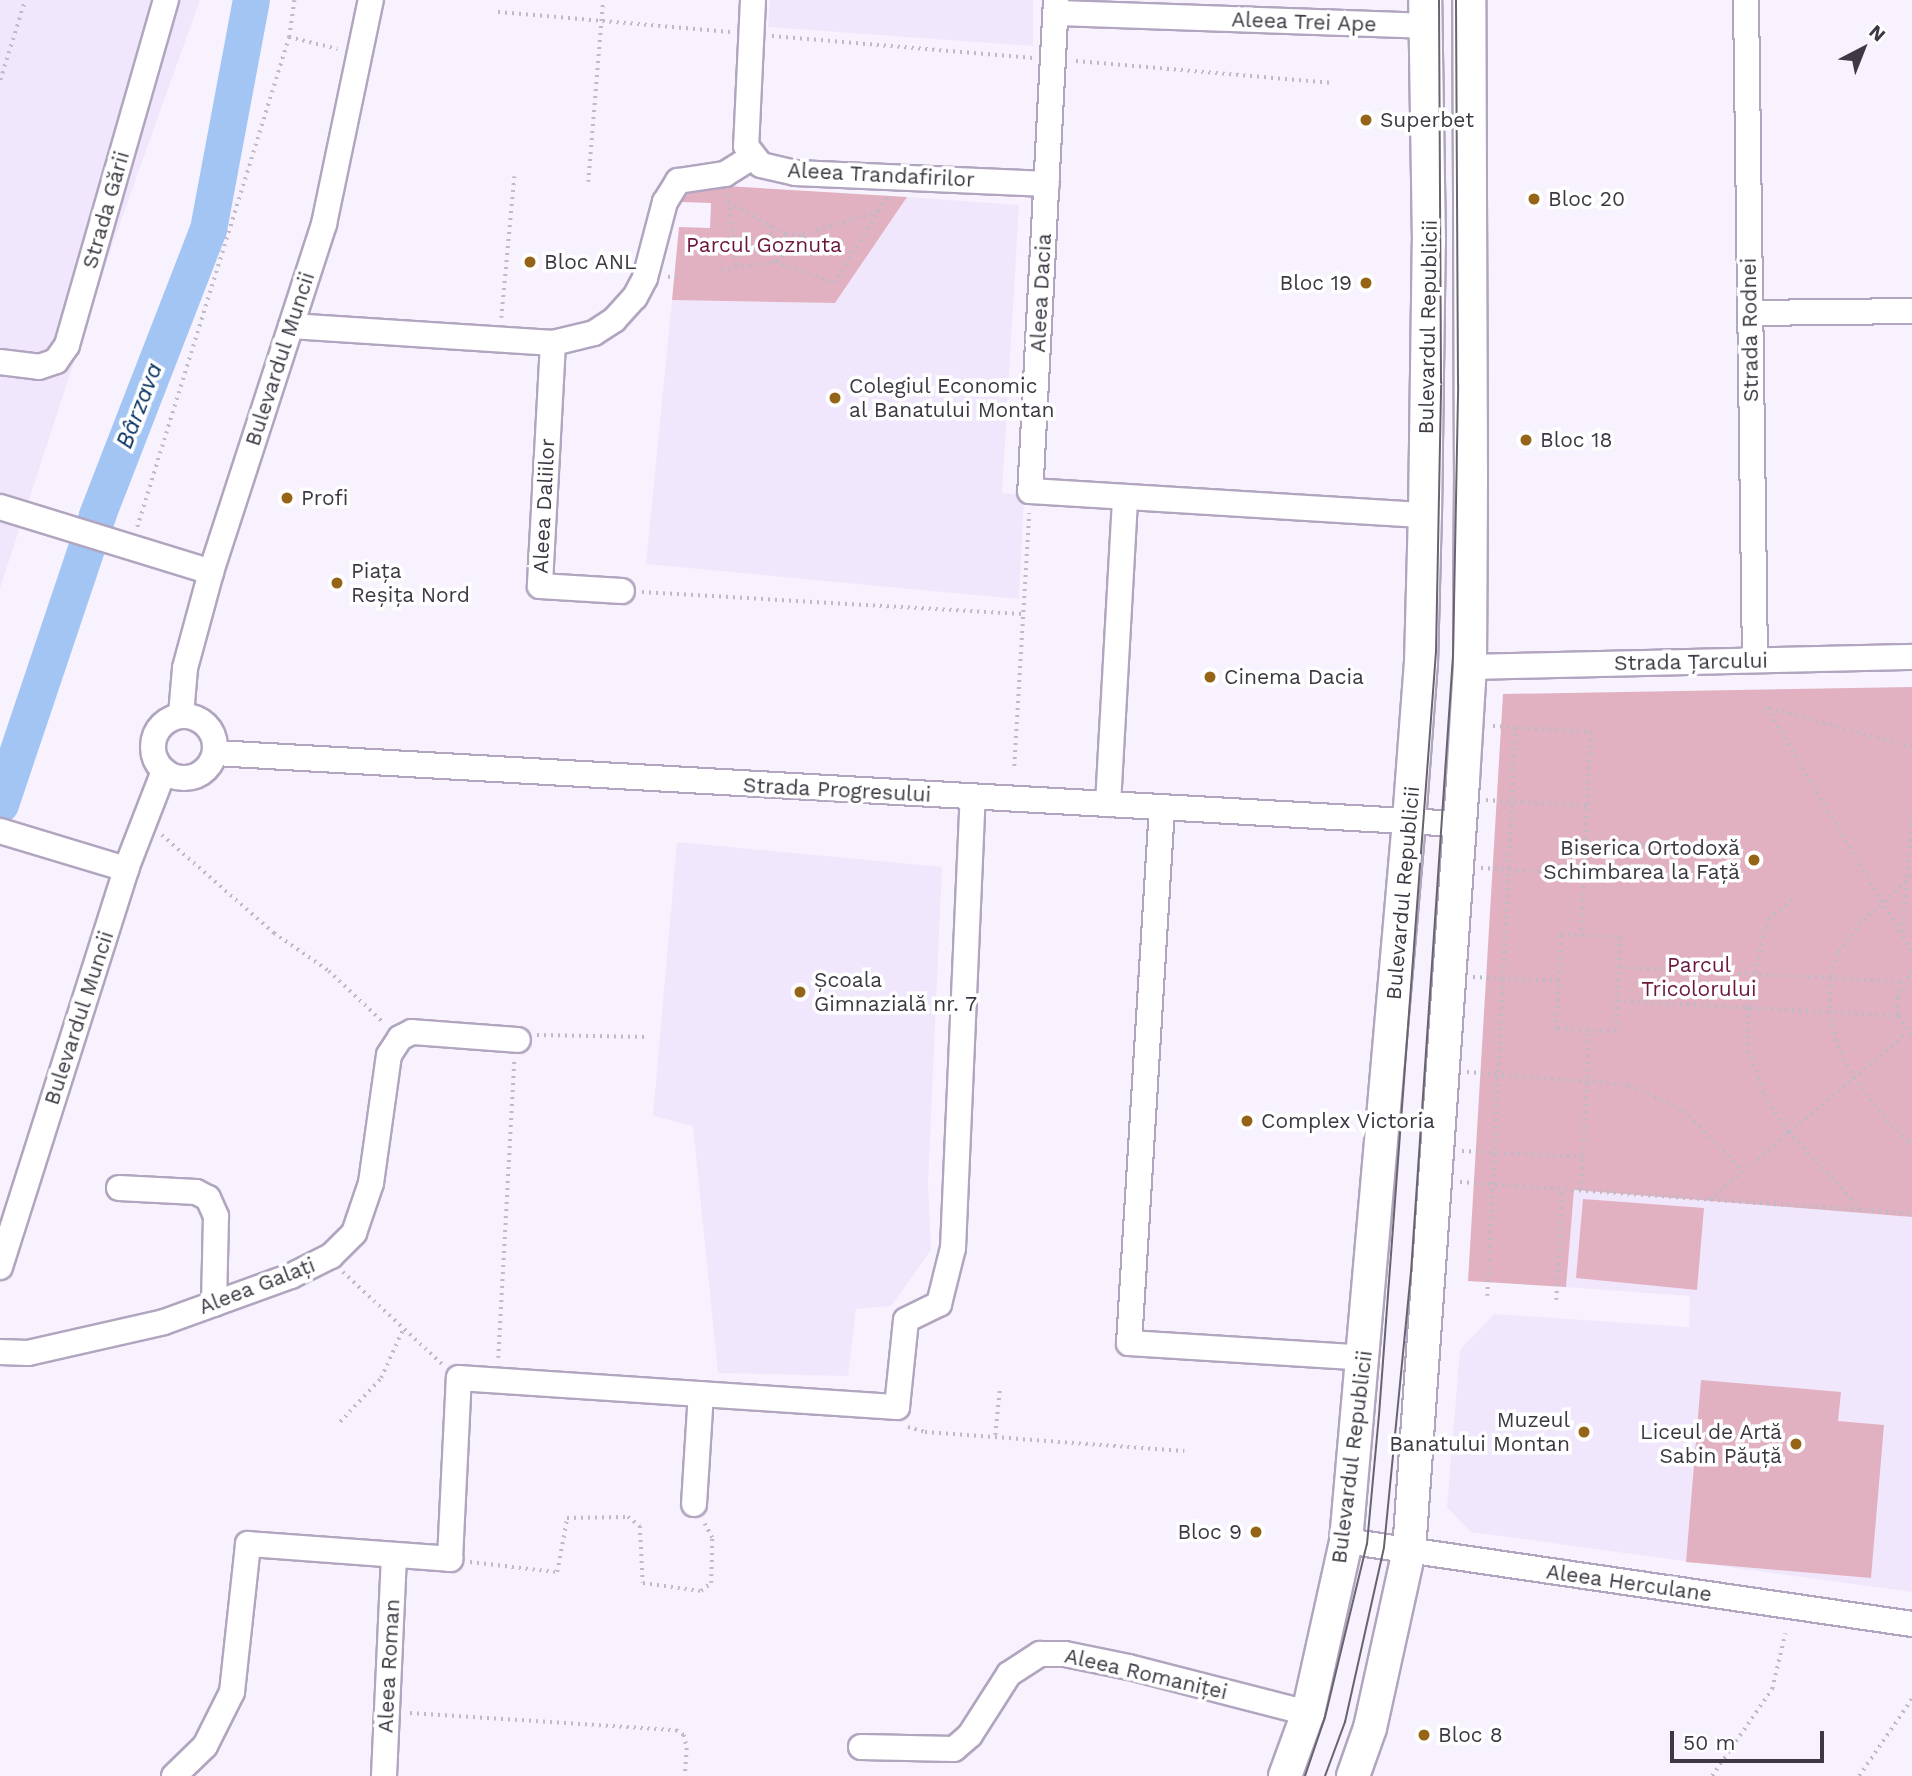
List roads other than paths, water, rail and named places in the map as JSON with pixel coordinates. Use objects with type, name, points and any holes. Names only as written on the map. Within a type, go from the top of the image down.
[{"type":"main road","name":"Bulevardul Republicii","points":[[1353,1776],[1370,1728],[1409,1550],[1460,824],[1470,667],[1473,251],[1469,0]]},
{"type":"main road","name":"Bulevardul Republicii","points":[[1285,1776],[1308,1713],[1346,1541],[1365,1358],[1409,821],[1421,663],[1425,515],[1429,243],[1425,13]]},
{"type":"street","name":"Strada Gării","points":[[0,362],[39,367],[56,361],[68,345],[166,0]]},
{"type":"street","name":"Bulevardul Muncii","points":[[181,715],[185,668],[211,572],[324,224],[371,0]]},
{"type":"street","points":[[291,326],[553,343],[594,333],[614,320],[635,297],[645,278],[665,202],[678,181],[725,174],[752,157],[746,146],[745,118],[753,0]]},
{"type":"street","name":"Strada Rodnei","points":[[1746,0],[1755,660]]},
{"type":"street","name":"Aleea Trei Ape","points":[[1056,6],[1425,13]]},
{"type":"street","name":"Aleea Dacia","points":[[1056,6],[1030,491],[1125,497]]},
{"type":"street","name":"Aleea Trandafirilor","points":[[752,157],[774,170],[796,173],[900,175],[1047,184]]},
{"type":"street","points":[[1750,313],[1912,311]]},
{"type":"street","name":"Aleea Daliilor","points":[[553,343],[540,586],[622,591]]},
{"type":"street","points":[[1108,804],[1125,497],[1425,515]]},
{"type":"street","points":[[0,507],[211,572]]},
{"type":"street","name":"Strada Țarcului","points":[[1470,667],[1912,657]]},
{"type":"street","points":[[181,715],[203,722],[211,730],[215,753],[211,763],[195,777],[184,778],[164,771],[156,762],[153,737],[169,719],[181,715]]},
{"type":"street","name":"Strada Progresului","points":[[215,753],[1460,824]]},
{"type":"street","name":"Bulevardul Muncii","points":[[0,1266],[126,870],[164,771]]},
{"type":"street","points":[[174,1776],[205,1746],[232,1692],[248,1544],[450,1559],[459,1378],[897,1407],[906,1320],[939,1304],[953,1248],[973,797]]},
{"type":"street","points":[[1162,807],[1129,1343],[1365,1358]]},
{"type":"street","points":[[0,831],[126,870]]},
{"type":"street","name":"Aleea Galați","points":[[0,1352],[28,1353],[164,1322],[291,1276],[331,1256],[354,1233],[371,1183],[389,1055],[400,1038],[412,1032],[518,1040]]},
{"type":"street","points":[[119,1188],[196,1192],[208,1198],[216,1216],[214,1304]]},
{"type":"street","points":[[694,1504],[701,1394]]},
{"type":"street","name":"Aleea Herculane","points":[[1346,1541],[1912,1624]]},
{"type":"street","name":"Aleea Roman","points":[[384,1776],[394,1556]]},
{"type":"street","name":"Aleea Romaniței","points":[[861,1747],[954,1749],[970,1735],[1009,1674],[1040,1654],[1065,1654],[1129,1667],[1308,1713]]},
{"type":"waterway","name":"Bârzava","points":[[0,804],[97,515],[208,229],[251,0]]},
{"type":"tram line","points":[[1305,1776],[1325,1717],[1367,1544],[1379,1415],[1436,652],[1441,382],[1439,0]]},
{"type":"tram line","points":[[1325,1776],[1345,1722],[1384,1547],[1411,1272],[1453,656],[1458,385],[1456,0]]},
{"type":"place","name":"Superbet","points":[[1366,120]]},
{"type":"place","name":"Bloc 20","points":[[1534,199]]},
{"type":"place","name":"Bloc ANL","points":[[530,262]]},
{"type":"place","name":"Bloc 19","points":[[1366,283]]},
{"type":"place","name":"Colegiul Economic al Banatului Montan","points":[[835,398]]},
{"type":"place","name":"Bloc 18","points":[[1526,440]]},
{"type":"place","name":"Profi","points":[[287,498]]},
{"type":"place","name":"Piața Reșița Nord","points":[[337,583]]},
{"type":"place","name":"Cinema Dacia","points":[[1210,677]]},
{"type":"place","name":"Biserica Ortodoxă Schimbarea la Față","points":[[1754,860]]},
{"type":"place","name":"Școala Gimnazială nr. 7","points":[[800,992]]},
{"type":"place","name":"Complex Victoria","points":[[1247,1121]]},
{"type":"place","name":"Muzeul Banatului Montan","points":[[1584,1432]]},
{"type":"place","name":"Liceul de Artă Sabin Păuță","points":[[1796,1444]]},
{"type":"place","name":"Bloc 9","points":[[1256,1532]]},
{"type":"place","name":"Bloc 8","points":[[1424,1735]]},
{"type":"park label","name":"Parcul Goznuta","points":[[764,245]]},
{"type":"park label","name":"Parcul Tricolorului","points":[[1699,977]]}]
